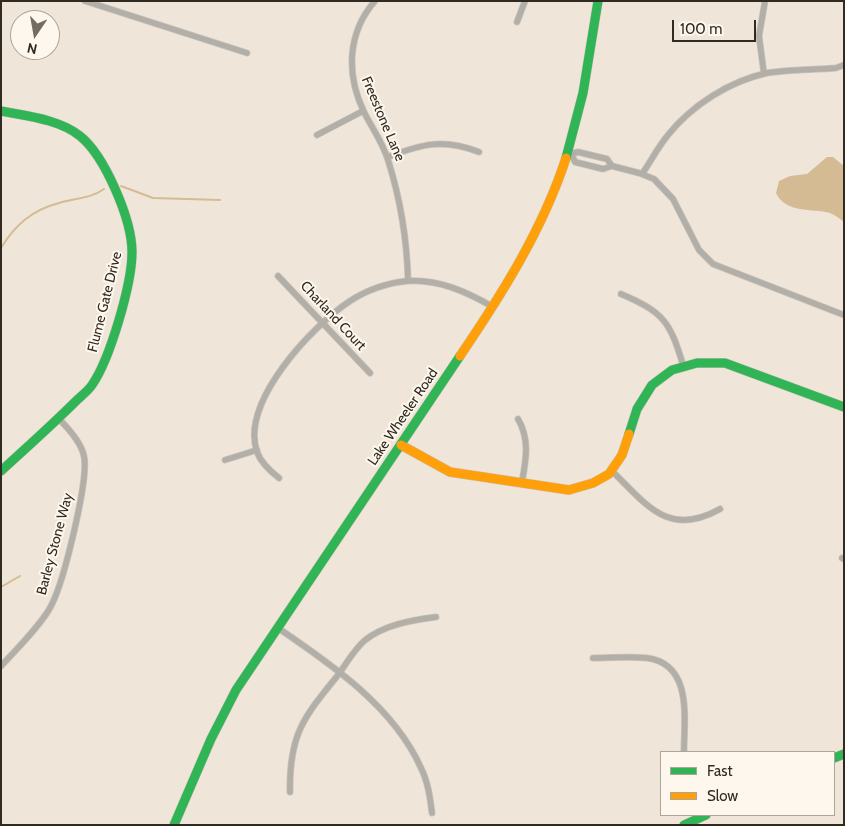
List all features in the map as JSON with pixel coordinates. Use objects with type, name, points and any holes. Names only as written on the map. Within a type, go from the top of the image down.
[{"type":"street","points":[[84,1],[247,53]]},
{"type":"street","name":"Freestone Lane","points":[[375,1],[362,22],[352,52],[352,78],[364,111],[388,158],[404,220],[408,281]]},
{"type":"street","points":[[517,22],[525,1]]},
{"type":"street","name":"Lake Wheeler Road","points":[[174,825],[225,710],[493,307],[544,215],[570,154],[598,1]]},
{"type":"street","points":[[764,74],[759,36],[765,1]]},
{"type":"street","points":[[642,174],[667,136],[685,116],[714,95],[764,74],[836,68],[844,65]]},
{"type":"street","name":"Flume Gate Drive","points":[[1,111],[64,127],[81,136],[105,166],[126,223],[132,250],[128,277],[107,355],[100,372],[91,386],[1,471]]},
{"type":"street","points":[[317,135],[364,111]]},
{"type":"street","points":[[388,158],[426,144],[455,144],[479,152]]},
{"type":"street","points":[[612,166],[607,159],[578,152],[570,154],[575,162],[603,169],[612,166],[642,174],[658,182],[673,199],[689,234],[699,250],[713,264],[844,315]]},
{"type":"street","name":"Charland Court","points":[[278,276],[370,374]]},
{"type":"street","points":[[279,478],[269,470],[256,450],[255,426],[262,402],[283,369],[322,323],[361,295],[382,286],[408,281],[432,282],[450,286],[466,292],[493,307]]},
{"type":"street","points":[[621,294],[642,303],[660,314],[670,327],[683,365]]},
{"type":"street","points":[[401,445],[450,472],[569,490],[583,488],[612,471],[623,452],[637,409],[645,394],[656,380],[683,365],[706,362],[725,363],[844,407]]},
{"type":"street","name":"Barley Stone Way","points":[[1,666],[52,606],[64,569],[85,470],[84,455],[71,431],[58,419]]},
{"type":"street","points":[[518,419],[523,428],[527,450],[522,482]]},
{"type":"street","points":[[225,460],[256,450]]},
{"type":"street","points":[[612,471],[648,506],[661,515],[677,520],[692,521],[720,509]]},
{"type":"street","points":[[290,792],[290,764],[299,729],[307,712],[364,641],[411,620],[436,617]]},
{"type":"street","points":[[278,628],[340,672],[386,717],[414,754],[429,791],[432,812]]},
{"type":"street","points":[[593,658],[650,659],[662,664],[673,672],[680,682],[683,696],[684,751]]},
{"type":"street","points":[[684,825],[702,816]]},
{"type":"shaded area","points":[[827,157],[833,157],[844,166],[844,222],[830,213],[793,207],[780,200],[776,193],[779,181],[790,176],[807,174]]},
{"type":"waterway","points":[[121,186],[153,198],[220,200]]},
{"type":"waterway","points":[[1,248],[12,232],[32,214],[65,201],[88,197],[104,189]]},
{"type":"waterway","points":[[1,587],[20,576]]},
{"type":"traffic: fast","points":[[566,158],[583,93],[598,1]]},
{"type":"traffic: fast","points":[[1,111],[52,122],[72,130],[89,145],[107,173],[122,207],[131,239],[132,252],[128,283],[119,321],[106,358],[92,385],[1,471]]},
{"type":"traffic: fast","points":[[174,825],[211,739],[236,690],[460,356]]},
{"type":"traffic: fast","points":[[629,434],[637,409],[652,385],[672,370],[697,363],[725,363],[844,407]]},
{"type":"traffic: fast","points":[[835,758],[844,754]]},
{"type":"traffic: fast","points":[[684,825],[704,816]]},
{"type":"traffic: slow","points":[[460,356],[506,285],[533,236],[546,210],[566,158]]},
{"type":"traffic: slow","points":[[401,445],[450,472],[569,490],[593,483],[609,474],[622,455],[629,434]]}]
